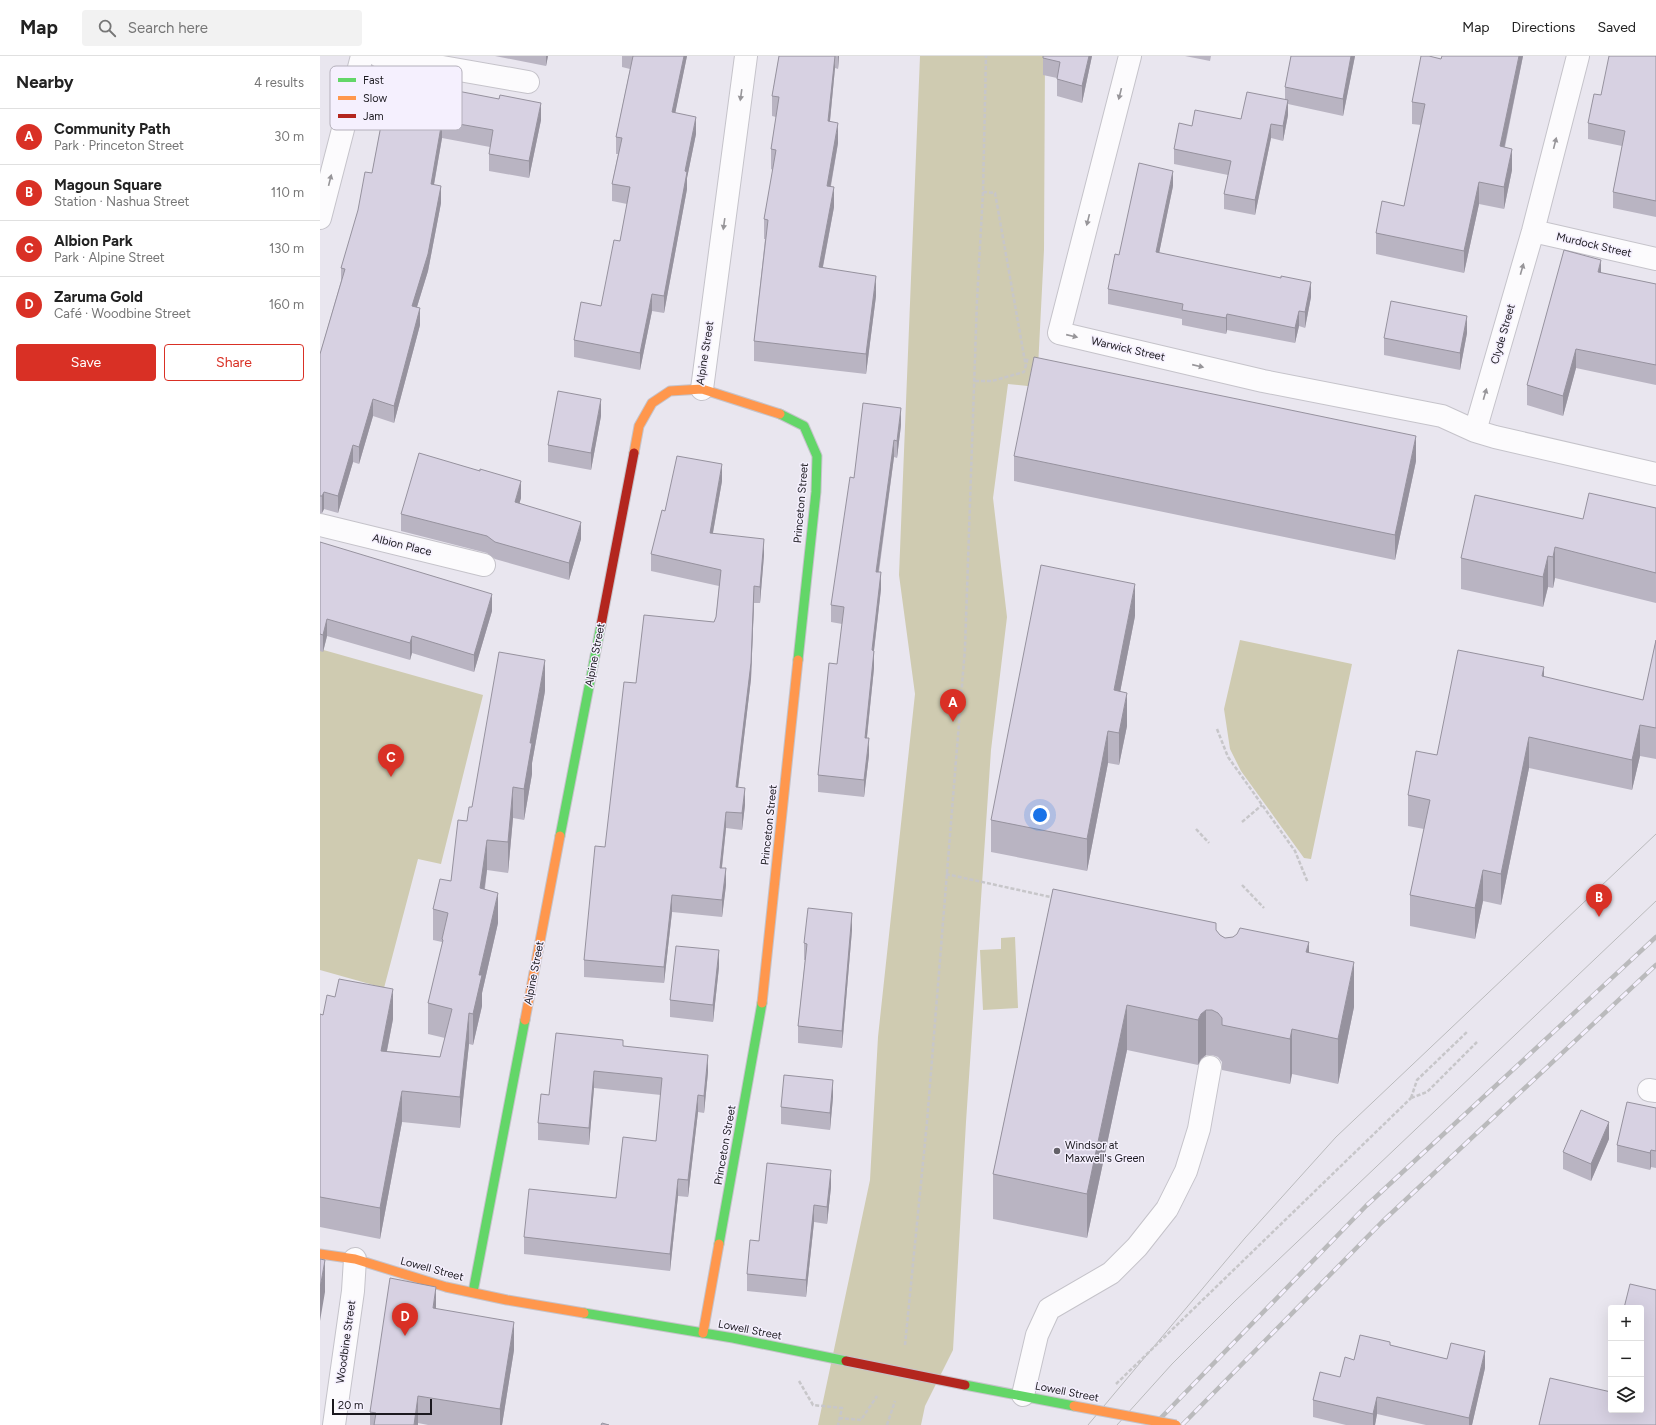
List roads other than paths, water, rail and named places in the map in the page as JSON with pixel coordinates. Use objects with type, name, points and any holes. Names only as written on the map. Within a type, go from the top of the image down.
[{"type":"street","points":[[359,66],[362,56]]},
{"type":"street","points":[[378,56],[436,66]]},
{"type":"street","name":"Alpine Street","points":[[473,1292],[639,426],[652,403],[670,392],[702,389],[746,56]]},
{"type":"street","name":"Warwick Street","points":[[1130,56],[1059,332],[1263,381],[1442,416],[1475,431]]},
{"type":"street","name":"Clyde Street","points":[[1475,431],[1533,231],[1578,56]]},
{"type":"street","points":[[462,71],[528,82]]},
{"type":"street","points":[[320,218],[343,130]]},
{"type":"street","name":"Murdock Street","points":[[1533,231],[1656,259]]},
{"type":"street","name":"Princeton Street","points":[[702,389],[776,411],[804,426],[817,456],[816,492],[761,1010],[703,1333]]},
{"type":"street","points":[[1475,431],[1656,474]]},
{"type":"street","name":"Albion Place","points":[[320,525],[484,565]]},
{"type":"street","points":[[1023,1396],[1037,1335],[1049,1309],[1079,1293],[1111,1272],[1138,1247],[1166,1209],[1186,1171],[1199,1129],[1210,1067]]},
{"type":"street","name":"Lowell Street","points":[[320,1254],[355,1259],[446,1287],[507,1300],[733,1338],[965,1385],[1176,1425]]},
{"type":"street","name":"Woodbine Street","points":[[334,1425],[353,1291],[355,1259]]},
{"type":"tram line","points":[[1088,1425],[1245,1238],[1336,1137],[1656,834]]},
{"type":"tram line","points":[[1117,1425],[1172,1364],[1236,1300],[1656,901]]},
{"type":"railway","points":[[1154,1425],[1366,1206],[1656,937]]},
{"type":"railway","points":[[1182,1425],[1382,1222],[1656,965]]},
{"type":"place","name":"Community Path","points":[[953,722]]},
{"type":"place","name":"Albion Park","points":[[391,777]]},
{"type":"place","name":"Magoun Square","points":[[1599,917]]},
{"type":"place","name":"Windsor at Maxwell's Green","points":[[1057,1151]]},
{"type":"place","name":"Zaruma Gold","points":[[405,1336]]}]
